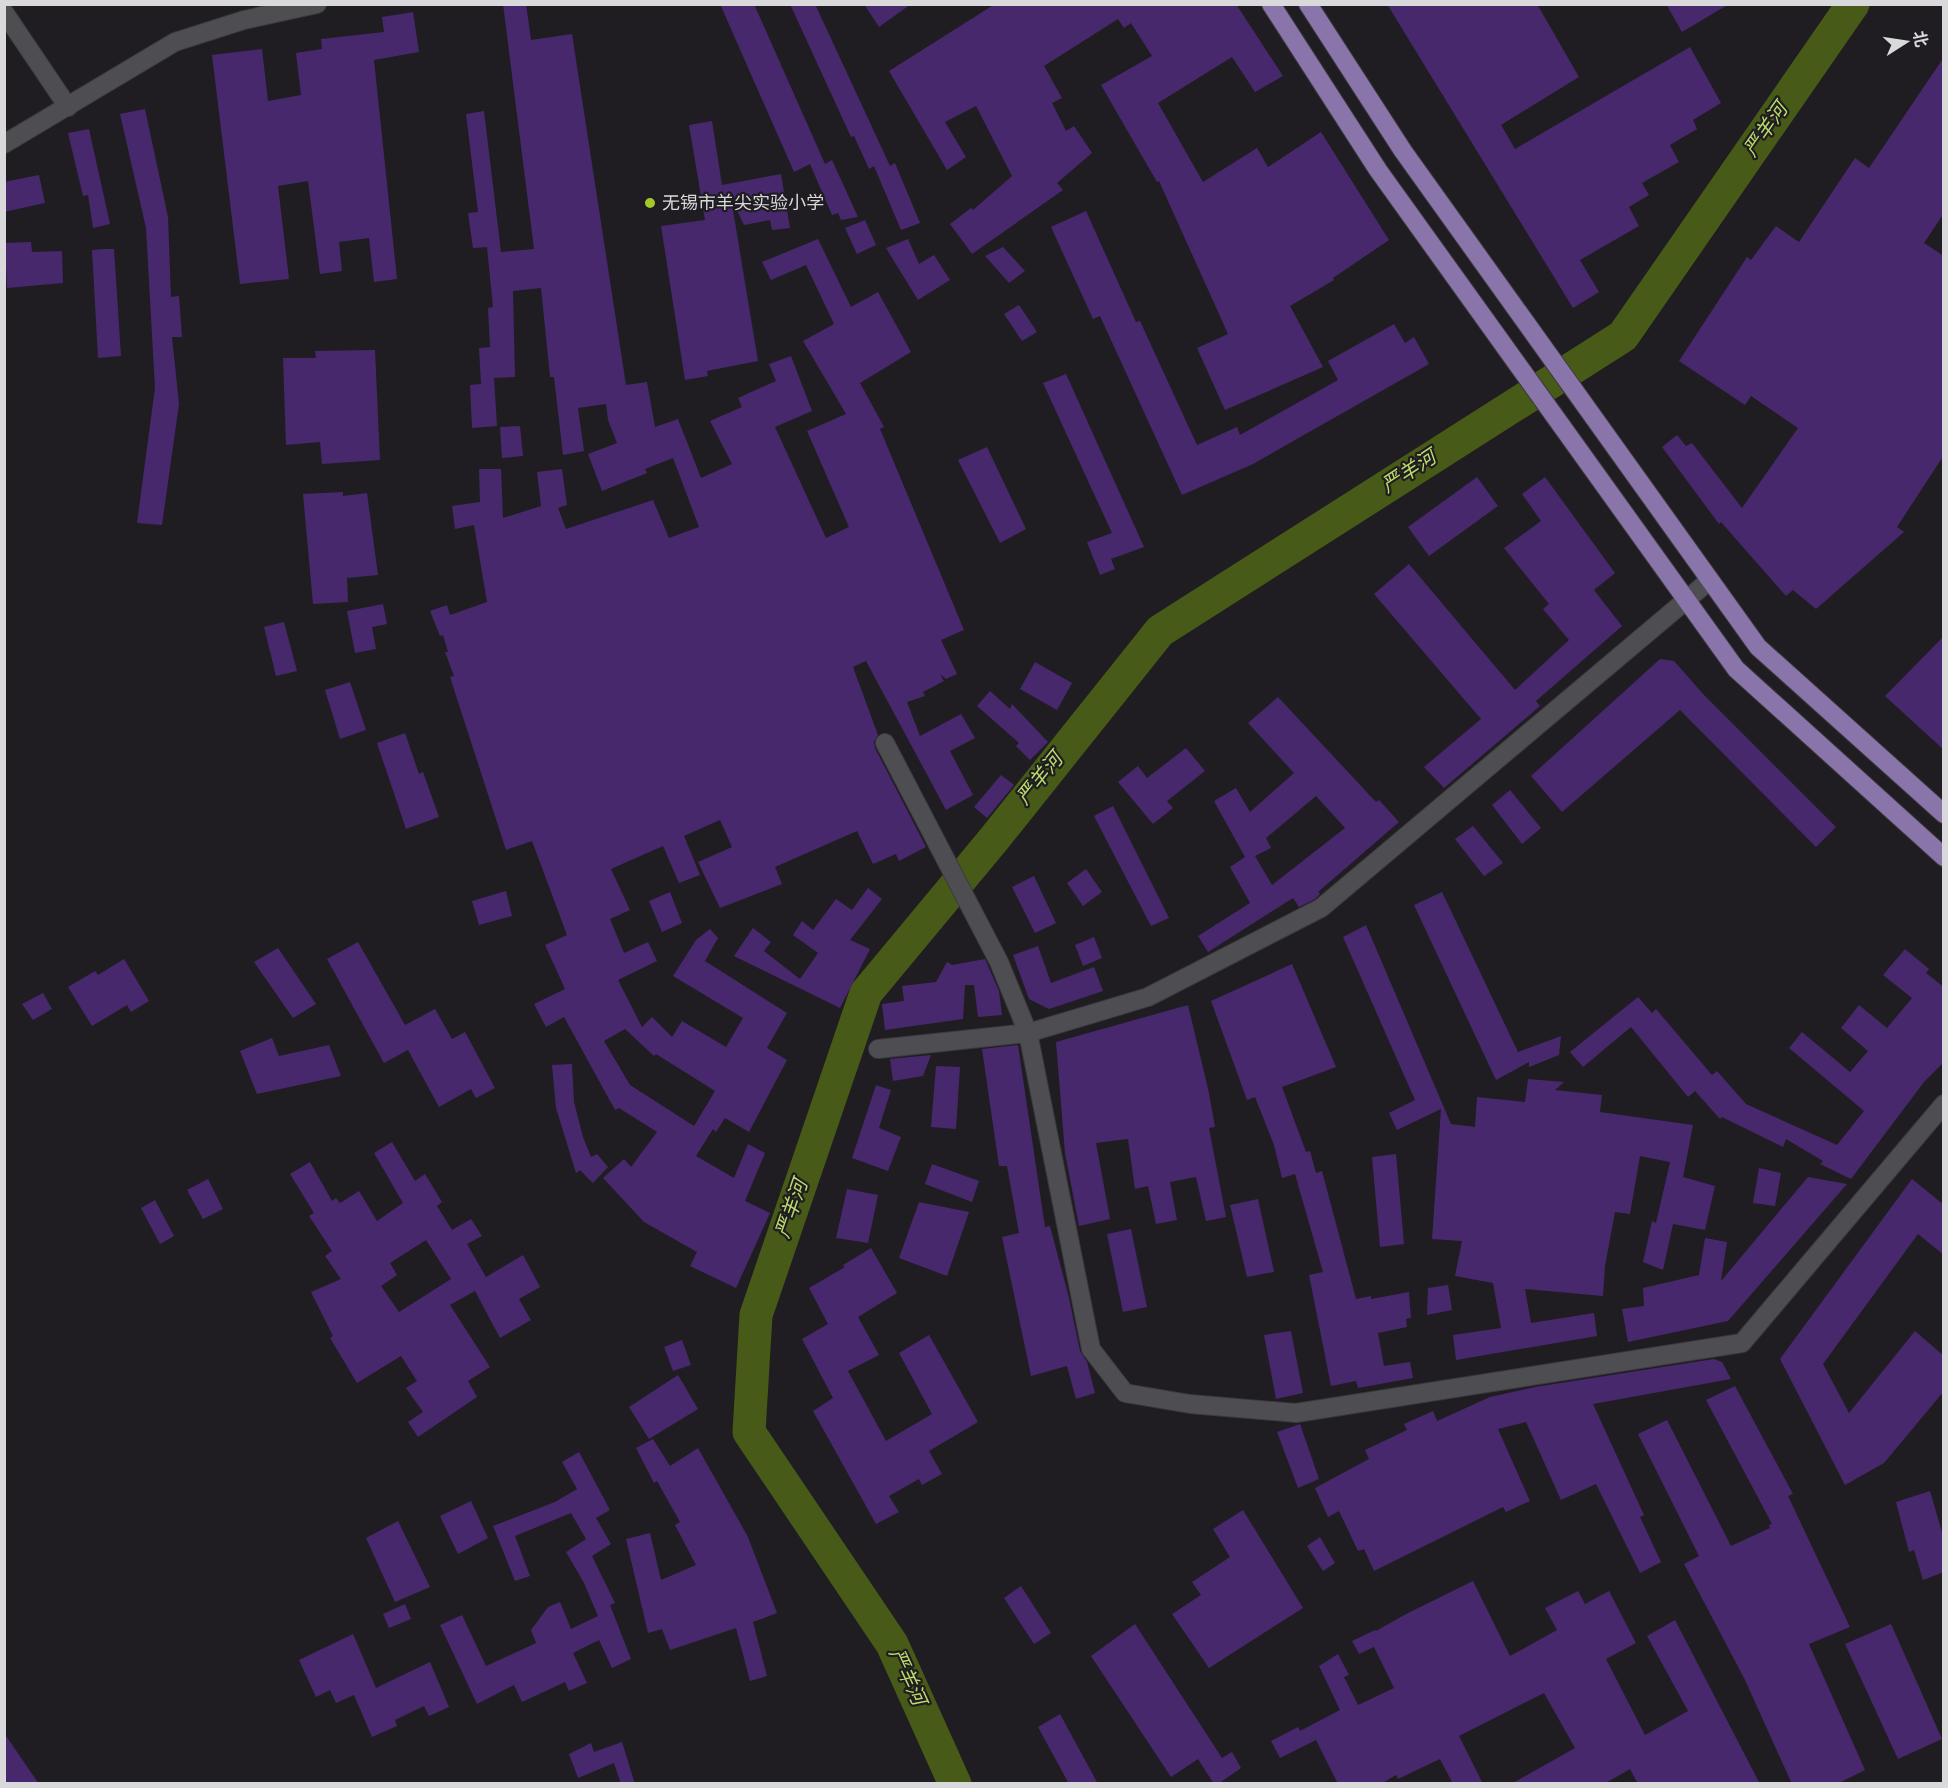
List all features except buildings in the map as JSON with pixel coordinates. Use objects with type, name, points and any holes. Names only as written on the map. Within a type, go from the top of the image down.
[{"type":"main road","points":[[1271,4],[1378,170],[1736,669],[1944,857]]},
{"type":"main road","points":[[1308,4],[1403,151],[1758,647],[1944,814]]},
{"type":"street","points":[[4,144],[176,42],[244,20],[317,4]]},
{"type":"street","points":[[4,12],[68,107]]},
{"type":"street","points":[[878,1049],[1028,1033],[1148,997],[1321,908],[1710,580]]},
{"type":"street","points":[[885,743],[999,962],[1028,1033],[1091,1349],[1125,1394],[1190,1404],[1296,1413],[1742,1343],[1944,1104]]},
{"type":"waterway","name":"严羊河","points":[[955,1784],[892,1644],[749,1432],[756,1315],[866,993],[994,839],[1160,631],[1623,336],[1853,4]]},
{"type":"place","name":"无锡市羊尖实验小学","points":[[650,203]]}]
